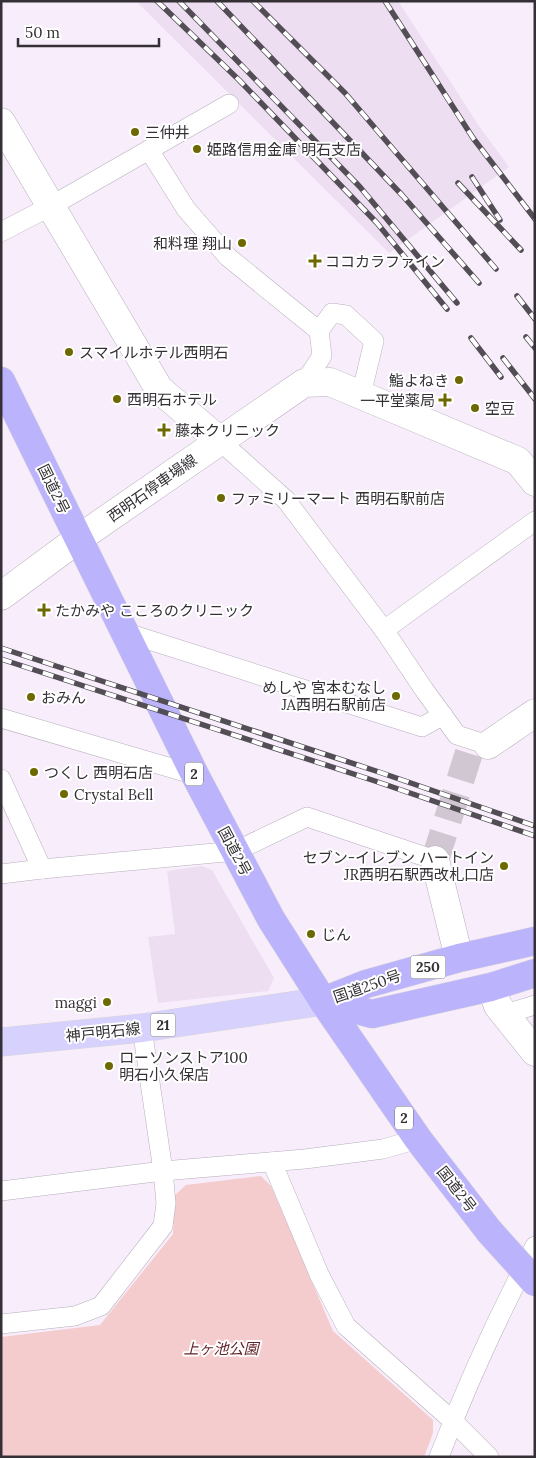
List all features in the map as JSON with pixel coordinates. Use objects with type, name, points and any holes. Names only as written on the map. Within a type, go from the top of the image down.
[{"type":"highway","name":"国道2号","points":[[1,381],[195,775],[271,919],[323,1001],[418,1139],[489,1231],[535,1282]]},
{"type":"highway","name":"国道250号","points":[[323,1001],[366,984],[459,958],[535,941]]},
{"type":"highway","name":"国道250号","points":[[323,1001],[372,1014],[491,987],[535,973]]},
{"type":"main road","name":"神戸明石線","points":[[1,1042],[142,1028],[323,1001]]},
{"type":"street","points":[[1,232],[51,206],[229,104]]},
{"type":"street","points":[[1,122],[159,389],[286,500],[384,630],[458,735],[488,745],[535,712]]},
{"type":"street","points":[[149,150],[186,209],[228,257],[319,331]]},
{"type":"street","points":[[361,395],[374,342],[346,315],[332,313],[319,331],[322,356],[317,383],[361,395],[518,461],[535,482]]},
{"type":"street","name":"西明石停車場線","points":[[1,596],[78,539],[220,441],[317,383]]},
{"type":"street","points":[[384,630],[535,521]]},
{"type":"street","points":[[124,632],[422,727],[443,715]]},
{"type":"street","points":[[1,718],[195,775]]},
{"type":"street","points":[[1,779],[42,868]]},
{"type":"street","points":[[1,874],[42,868],[236,852],[307,817],[435,860],[459,958]]},
{"type":"street","points":[[491,987],[498,1006],[535,1052]]},
{"type":"street","points":[[504,1014],[535,1005]]},
{"type":"street","points":[[1,1324],[75,1316],[101,1306],[163,1226],[166,1203],[163,1171],[142,1028]]},
{"type":"street","points":[[1,1191],[163,1171],[272,1162],[383,1149],[418,1139]]},
{"type":"street","points":[[272,1162],[319,1274],[346,1326],[452,1421],[489,1457]]},
{"type":"street","points":[[439,1457],[452,1421],[503,1308],[535,1246]]},
{"type":"shaded area","points":[[136,1],[398,1],[479,126],[509,167],[389,253]]},
{"type":"shaded area","points":[[202,866],[212,870],[274,978],[268,991],[158,1003],[148,937],[175,934],[167,871]]},
{"type":"green space","name":"上ヶ池公園","points":[[261,1176],[271,1186],[333,1331],[433,1420],[433,1433],[424,1457],[1,1457],[1,1337],[100,1325],[173,1234],[175,1195],[186,1185]]},
{"type":"tunnel","points":[[435,860],[473,740]]},
{"type":"railway","points":[[157,1],[239,80],[377,223],[447,309]]},
{"type":"railway","points":[[179,1],[360,187],[457,303]]},
{"type":"railway","points":[[217,1],[402,195],[479,283]]},
{"type":"railway","points":[[253,1],[345,93],[496,269]]},
{"type":"railway","points":[[385,1],[473,138],[535,219]]},
{"type":"railway","points":[[472,177],[500,220]]},
{"type":"railway","points":[[458,183],[521,250]]},
{"type":"railway","points":[[517,296],[535,319]]},
{"type":"railway","points":[[526,337],[535,348]]},
{"type":"railway","points":[[471,338],[501,377]]},
{"type":"railway","points":[[503,358],[535,399]]},
{"type":"railway","points":[[1,648],[379,772],[535,826]]},
{"type":"railway","points":[[1,659],[375,781],[535,836]]},
{"type":"place","name":"三仲井","points":[[135,132]]},
{"type":"place","name":"姫路信用金庫 明石支店","points":[[197,149]]},
{"type":"place","name":"和料理 翔山","points":[[242,243]]},
{"type":"place","name":"ココカラファイン","points":[[315,261]]},
{"type":"place","name":"スマイルホテル西明石","points":[[69,352]]},
{"type":"place","name":"鮨よねき","points":[[459,380]]},
{"type":"place","name":"西明石ホテル","points":[[117,399]]},
{"type":"place","name":"一平堂薬局","points":[[445,400]]},
{"type":"place","name":"空豆","points":[[475,408]]},
{"type":"place","name":"藤本クリニック","points":[[164,430]]},
{"type":"place","name":"ファミリーマート 西明石駅前店","points":[[221,498]]},
{"type":"place","name":"たかみや こころのクリニック","points":[[44,610]]},
{"type":"place","name":"めしや 宮本むなし JA西明石駅前店","points":[[396,696]]},
{"type":"place","name":"おみん","points":[[31,697]]},
{"type":"place","name":"つくし 西明石店","points":[[34,772]]},
{"type":"place","name":"Crystal Bell","points":[[64,794]]},
{"type":"place","name":"セブン-イレブン ハートイン JR西明石駅西改札口店","points":[[504,866]]},
{"type":"place","name":"じん","points":[[311,934]]},
{"type":"place","name":"maggi","points":[[107,1002]]},
{"type":"place","name":"ローソンストア100 明石小久保店","points":[[109,1066]]}]
